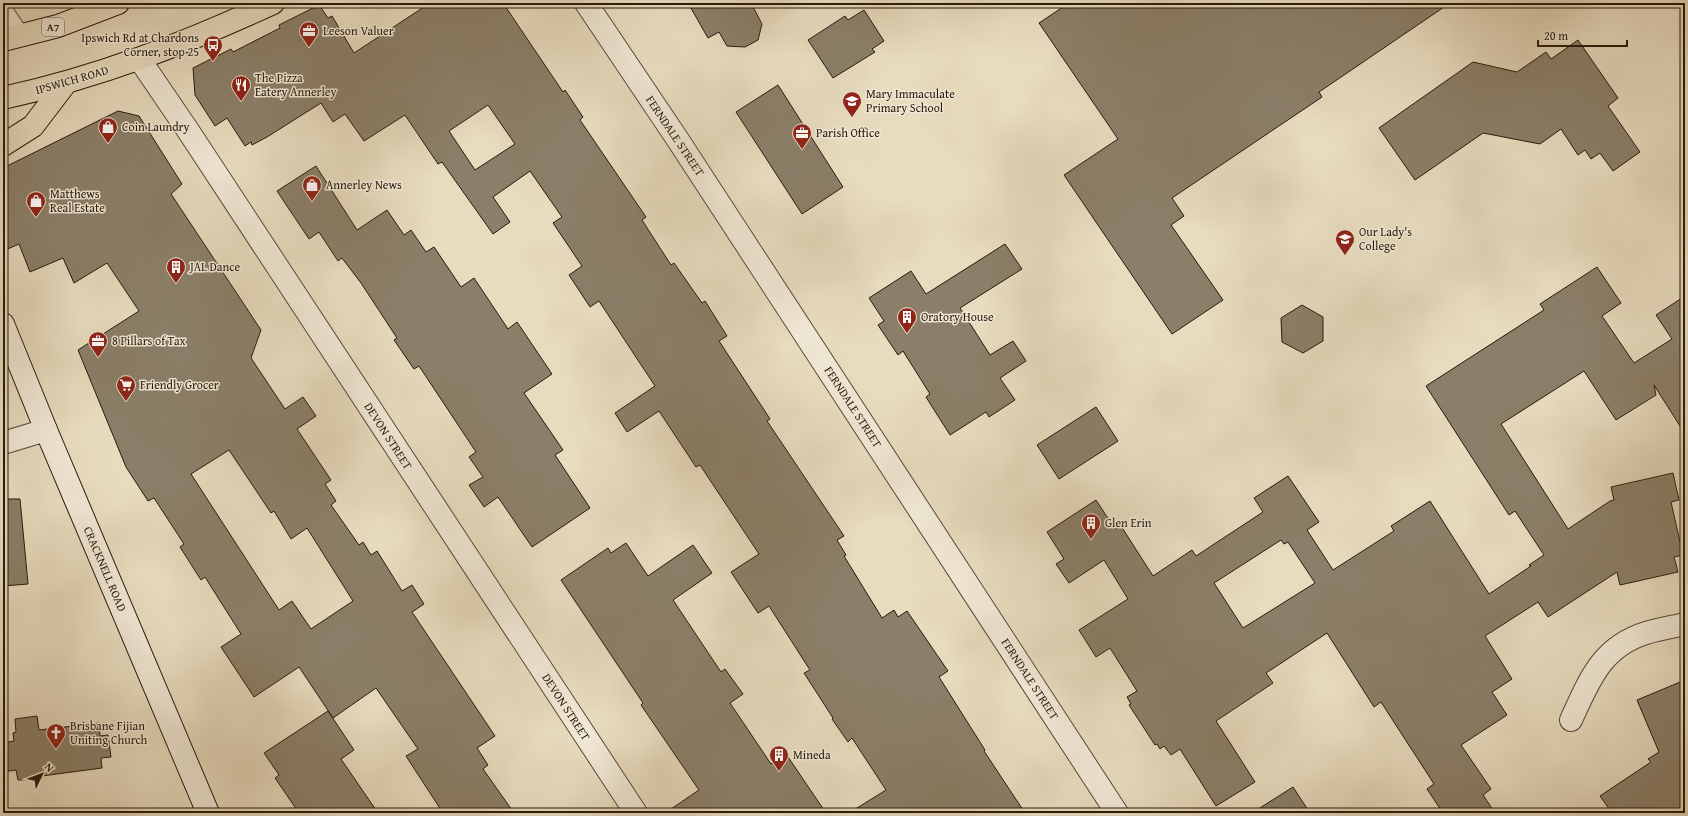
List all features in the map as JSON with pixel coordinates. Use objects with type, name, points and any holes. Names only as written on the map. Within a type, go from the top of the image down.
[{"type":"highway","name":"A7","points":[[12,38],[58,26],[118,3]]},
{"type":"highway","name":"IPSWICH ROAD","points":[[3,98],[65,84],[140,60],[187,42],[273,3]]},
{"type":"highway","points":[[3,145],[32,126],[65,84]]},
{"type":"street","name":"FERNDALE STREET","points":[[586,3],[678,140],[1117,813]]},
{"type":"street","name":"DEVON STREET","points":[[140,60],[189,132],[636,813]]},
{"type":"street","name":"CRACKNELL ROAD","points":[[3,324],[46,430],[208,813]]},
{"type":"street","points":[[3,443],[46,430]]},
{"type":"street","points":[[1571,720],[1592,674],[1614,649],[1629,640],[1646,633],[1685,624]]},
{"type":"lane","points":[[3,8],[12,38]]},
{"type":"building","points":[[430,3],[503,3],[563,92],[565,90],[583,117],[580,120],[646,217],[642,220],[671,265],[674,263],[702,303],[705,301],[727,336],[719,341],[770,419],[767,421],[844,536],[837,540],[846,555],[844,556],[882,618],[894,610],[898,617],[907,611],[948,671],[939,677],[985,750],[984,751],[1025,813],[849,813],[886,790],[852,738],[848,742],[832,719],[833,718],[804,673],[810,670],[769,606],[758,613],[731,572],[759,554],[700,465],[696,467],[659,411],[627,432],[615,413],[655,386],[599,301],[590,307],[569,275],[582,266],[553,223],[562,217],[530,171],[493,197],[510,222],[493,234],[442,162],[438,164],[405,115],[364,141],[345,114],[333,122],[321,103],[267,137],[252,145],[251,142],[245,146],[227,118],[215,126],[195,95],[193,68],[231,49],[233,52],[280,28],[279,25],[319,5],[328,18],[332,16],[354,53]],"holes":[[[488,105],[515,144],[475,170],[449,131]]]},
{"type":"building","points":[[688,3],[751,3],[762,24],[758,40],[745,47],[727,46],[719,32],[708,38]]},
{"type":"building","points":[[1069,3],[1450,3],[1319,92],[1322,97],[1172,198],[1184,216],[1171,225],[1223,300],[1172,334],[1064,175],[1118,139],[1039,23]]},
{"type":"building","points":[[864,10],[884,41],[872,49],[875,52],[833,78],[808,40],[845,16],[848,20]]},
{"type":"building","points":[[1578,40],[1618,98],[1608,106],[1640,152],[1613,171],[1600,153],[1591,159],[1585,150],[1578,155],[1561,129],[1540,144],[1483,133],[1415,180],[1379,128],[1473,62],[1517,72],[1546,52],[1551,59]]},
{"type":"building","name":"Parish Office","points":[[778,85],[843,187],[802,214],[736,112]]},
{"type":"building","points":[[118,111],[139,116],[182,184],[171,194],[261,330],[251,358],[285,409],[303,397],[316,416],[297,429],[331,480],[325,484],[336,501],[331,505],[359,545],[363,542],[371,555],[377,551],[402,591],[412,585],[424,604],[412,612],[495,736],[477,748],[488,765],[483,769],[514,813],[443,813],[406,756],[418,749],[376,688],[333,718],[299,667],[254,697],[221,647],[241,634],[205,577],[201,580],[180,547],[184,544],[154,498],[148,501],[126,467],[78,350],[139,311],[107,263],[74,283],[63,258],[30,272],[19,244],[3,251],[3,168]],"holes":[[[229,450],[271,513],[274,511],[291,539],[307,528],[353,601],[311,629],[292,601],[279,610],[191,474]]]},
{"type":"building","points":[[316,166],[357,230],[387,210],[404,235],[411,230],[426,252],[434,247],[461,287],[474,278],[508,329],[517,322],[552,374],[524,393],[563,450],[555,455],[590,508],[532,547],[498,497],[484,507],[469,485],[483,477],[469,457],[476,452],[419,366],[414,369],[394,340],[397,338],[361,283],[342,258],[338,261],[319,232],[309,239],[277,191]]},
{"type":"building","name":"Oratory House","points":[[1005,244],[1022,269],[960,308],[990,355],[1013,341],[1026,361],[1000,378],[1015,400],[989,417],[986,412],[950,435],[926,397],[930,394],[903,351],[898,355],[878,325],[884,321],[869,298],[911,271],[926,294]]},
{"type":"building","points":[[1597,267],[1621,303],[1602,316],[1634,363],[1672,339],[1656,315],[1685,296],[1685,434],[1654,385],[1656,395],[1616,420],[1584,371],[1501,424],[1568,529],[1610,501],[1614,500],[1611,487],[1673,473],[1679,500],[1671,502],[1683,555],[1674,557],[1678,572],[1620,585],[1617,572],[1548,617],[1538,602],[1485,636],[1512,679],[1492,692],[1507,715],[1461,745],[1491,789],[1483,795],[1495,813],[1443,813],[1427,789],[1434,784],[1381,702],[1374,707],[1327,633],[1266,673],[1273,683],[1216,721],[1255,782],[1216,806],[1180,749],[1171,755],[1164,746],[1160,749],[1157,744],[1155,745],[1129,705],[1131,704],[1127,697],[1137,691],[1110,648],[1096,657],[1079,630],[1128,599],[1104,560],[1069,583],[1056,564],[1064,559],[1047,532],[1096,500],[1115,529],[1121,526],[1153,576],[1192,550],[1196,556],[1263,512],[1254,498],[1288,476],[1319,522],[1307,530],[1333,570],[1394,531],[1391,526],[1430,501],[1489,594],[1531,566],[1529,565],[1544,555],[1515,511],[1509,515],[1426,386],[1544,310],[1540,304]],"holes":[[[1281,540],[1284,544],[1288,542],[1315,583],[1243,628],[1214,583]]]},
{"type":"building","points":[[1302,305],[1323,317],[1323,341],[1303,353],[1282,342],[1281,318]]},
{"type":"building","points":[[1096,407],[1118,441],[1059,479],[1037,445]]},
{"type":"building","points":[[3,499],[20,499],[28,584],[3,586]]},
{"type":"building","points":[[626,543],[648,576],[693,545],[712,573],[673,600],[721,672],[725,669],[743,694],[730,703],[771,764],[786,754],[826,813],[665,813],[699,790],[641,705],[643,703],[561,580],[608,548],[611,553]]},
{"type":"building","points":[[1685,680],[1685,813],[1612,813],[1600,796],[1651,762],[1648,759],[1659,752],[1637,700]]},
{"type":"building","points":[[328,711],[354,750],[341,759],[378,813],[299,813],[275,778],[279,775],[264,753]]},
{"type":"building","name":"Brisbane Fijian Uniting Church","points":[[37,716],[39,730],[99,723],[100,736],[108,735],[111,757],[101,758],[102,768],[42,776],[42,779],[18,780],[16,770],[3,772],[3,743],[14,741],[13,733],[16,732],[15,719]]},
{"type":"building","points":[[1293,787],[1310,813],[1252,813]]},
{"type":"place","name":"Leeson Valuer","points":[[309,48]]},
{"type":"place","name":"Ipswich Rd at Chardons Corner, stop 25","points":[[213,62]]},
{"type":"place","name":"The Pizza Eatery Annerley","points":[[241,102]]},
{"type":"place","name":"Mary Immaculate Primary School","points":[[852,118]]},
{"type":"place","name":"Coin Laundry","points":[[108,144]]},
{"type":"place","name":"Parish Office","points":[[802,150]]},
{"type":"place","name":"Annerley News","points":[[312,202]]},
{"type":"place","name":"Matthews Real Estate","points":[[36,218]]},
{"type":"place","name":"Our Lady's College","points":[[1345,256]]},
{"type":"place","name":"JAL Dance","points":[[176,284]]},
{"type":"place","name":"Oratory House","points":[[907,334]]},
{"type":"place","name":"8 Pillars of Tax","points":[[98,358]]},
{"type":"place","name":"Friendly Grocer","points":[[126,402]]},
{"type":"place","name":"Glen Erin","points":[[1091,540]]},
{"type":"place","name":"Brisbane Fijian Uniting Church","points":[[56,750]]},
{"type":"place","name":"Mineda","points":[[779,772]]}]
